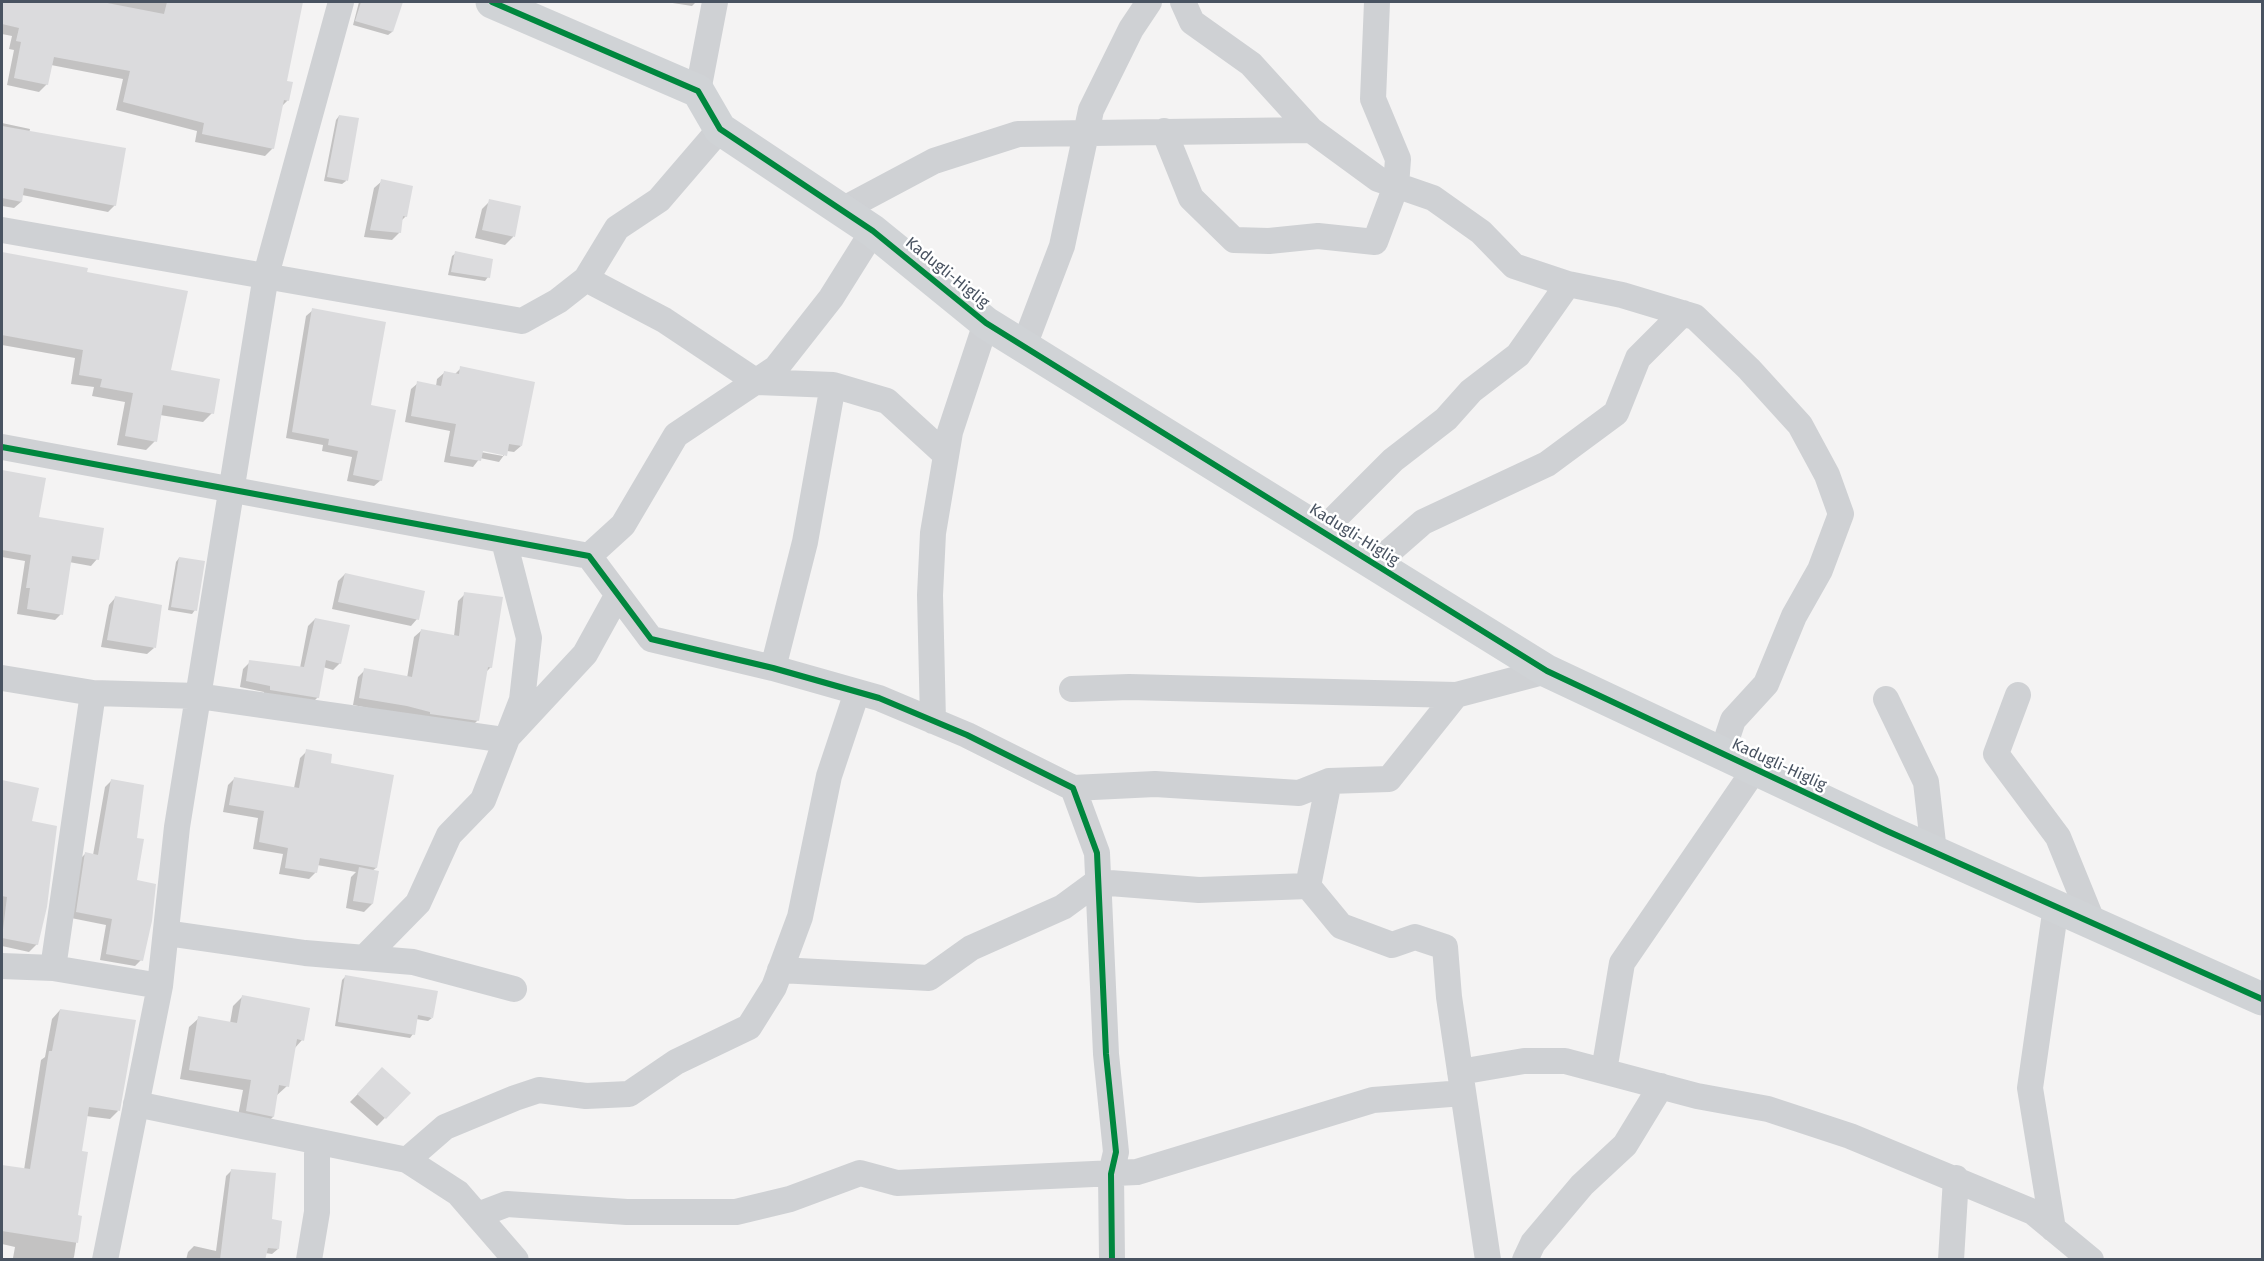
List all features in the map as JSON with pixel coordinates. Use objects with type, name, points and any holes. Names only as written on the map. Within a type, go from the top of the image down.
[{"type":"street","points":[[105,1260],[160,986],[177,826],[266,275],[341,2]]},
{"type":"street","points":[[492,2],[698,91],[715,2]]},
{"type":"street","points":[[1024,346],[1062,246],[1091,110],[1131,29],[1149,2]]},
{"type":"street","points":[[1183,2],[1192,22],[1251,64],[1311,130],[1378,179],[1433,198],[1481,232],[1514,266],[1568,284],[1622,295],[1695,317],[1749,369],[1800,425],[1827,475],[1841,514],[1820,570],[1794,616],[1766,684],[1732,720],[1722,753]]},
{"type":"street","points":[[1164,131],[1191,198],[1234,240],[1269,241],[1318,236],[1375,242],[1396,186],[1398,159],[1373,99],[1377,2]]},
{"type":"street","name":"Kadugli-Higlig","points":[[698,91],[720,129],[873,231],[986,322],[1547,671],[1934,852],[2262,999]]},
{"type":"street","points":[[2,230],[522,321],[558,301],[586,279],[617,228],[659,200],[720,129]]},
{"type":"street","points":[[842,210],[934,161],[1018,134],[1311,130]]},
{"type":"street","points":[[589,556],[623,525],[676,435],[776,369],[824,307],[873,231]]},
{"type":"street","points":[[586,279],[664,320],[757,381],[833,385],[887,401],[946,456]]},
{"type":"street","points":[[1322,531],[1393,460],[1446,418],[1471,391],[1518,355],[1568,284]]},
{"type":"street","points":[[1375,564],[1423,522],[1547,464],[1616,412],[1638,358],[1683,313]]},
{"type":"street","points":[[933,721],[930,594],[933,533],[950,432],[986,322]]},
{"type":"street","points":[[773,668],[805,542],[833,385]]},
{"type":"street","points":[[2,447],[589,556],[651,639],[773,668],[857,692],[968,735],[1073,788],[1155,784],[1299,793],[1329,782],[1389,780],[1456,695]]},
{"type":"street","points":[[364,958],[418,903],[449,835],[483,800],[522,700],[530,638],[504,541]]},
{"type":"street","points":[[505,741],[585,654],[617,596]]},
{"type":"street","points":[[1072,689],[1129,687],[1364,695],[1456,695],[1547,671]]},
{"type":"street","points":[[2,678],[93,693],[198,696],[505,741]]},
{"type":"street","points":[[407,1160],[445,1127],[514,1098],[539,1090],[586,1095],[629,1094],[676,1062],[749,1027],[774,987],[800,917],[829,776],[857,692]]},
{"type":"street","points":[[53,968],[93,693]]},
{"type":"street","points":[[2018,695],[1996,754],[2058,837],[2093,923]]},
{"type":"street","points":[[1886,699],[1926,783],[1934,852]]},
{"type":"street","points":[[1605,1071],[1622,963],[1755,769]]},
{"type":"street","points":[[1308,886],[1329,782]]},
{"type":"street","points":[[1073,788],[1097,853],[1106,1054],[1116,1152],[1112,1174],[1112,1260]]},
{"type":"street","points":[[780,970],[928,978],[971,948],[1063,907],[1097,882],[1198,890],[1308,886]]},
{"type":"street","points":[[1308,886],[1341,926],[1392,945],[1415,937],[1445,947],[1488,1260]]},
{"type":"street","points":[[2053,1229],[2030,1088],[2056,906]]},
{"type":"street","points":[[166,933],[305,953],[413,962],[514,989]]},
{"type":"street","points":[[2,966],[53,968],[160,986]]},
{"type":"street","points":[[478,1215],[507,1204],[627,1212],[736,1212],[790,1199],[860,1173],[897,1182],[1137,1172],[1373,1100],[1462,1082],[1524,1061],[1565,1061],[1697,1096],[1768,1109],[1850,1136],[1956,1178],[2033,1212],[2091,1260]]},
{"type":"street","points":[[1526,1260],[1533,1243],[1582,1185],[1625,1145],[1661,1086]]},
{"type":"street","points":[[136,1104],[407,1160],[458,1193],[516,1260]]},
{"type":"street","points":[[309,1260],[317,1212],[317,1142]]},
{"type":"street","points":[[1951,1260],[1956,1178]]},
{"type":"building","points":[[2,2],[102,2],[164,14],[167,2],[303,2],[287,81],[293,82],[289,101],[284,100],[274,149],[202,134],[204,123],[123,102],[130,71],[54,57],[48,85],[14,78],[21,42],[16,41],[19,28],[2,24]]},
{"type":"building","points":[[361,2],[403,2],[393,32],[355,21]]},
{"type":"building","points":[[339,115],[359,118],[348,181],[327,177]]},
{"type":"building","points":[[2,126],[126,148],[116,206],[24,188],[22,202],[2,198]]},
{"type":"building","points":[[381,179],[413,186],[407,217],[403,216],[401,233],[370,230]]},
{"type":"building","points":[[489,199],[521,206],[515,237],[482,230]]},
{"type":"building","points":[[455,251],[493,259],[490,278],[451,272]]},
{"type":"building","points":[[2,252],[88,268],[87,272],[188,291],[171,370],[220,379],[214,414],[163,405],[157,442],[125,436],[133,393],[100,387],[102,379],[79,375],[83,350],[2,335]]},
{"type":"building","points":[[312,308],[386,322],[371,405],[396,410],[382,481],[353,475],[358,451],[328,445],[329,439],[292,432]]},
{"type":"building","points":[[460,366],[535,382],[522,446],[509,444],[507,456],[483,451],[481,461],[450,456],[456,424],[411,416],[417,381],[441,386],[444,371],[459,374]]},
{"type":"building","points":[[2,470],[46,478],[39,517],[104,528],[99,560],[72,556],[63,615],[27,609],[30,588],[26,588],[31,555],[2,550]]},
{"type":"building","points":[[179,557],[205,561],[197,611],[171,607]]},
{"type":"building","points":[[345,573],[425,591],[419,620],[338,602]]},
{"type":"building","points":[[464,592],[503,597],[492,668],[488,667],[479,721],[430,714],[430,712],[407,706],[359,698],[364,668],[412,677],[421,629],[459,636]]},
{"type":"building","points":[[115,596],[162,605],[156,648],[107,640]]},
{"type":"building","points":[[315,618],[350,625],[341,664],[326,660],[319,698],[270,690],[270,686],[246,681],[249,660],[304,667]]},
{"type":"building","points":[[306,749],[332,754],[331,763],[394,775],[377,868],[320,858],[317,873],[285,868],[288,848],[259,842],[264,811],[229,805],[234,777],[299,788]]},
{"type":"building","points":[[111,779],[144,785],[137,838],[144,839],[137,880],[156,884],[152,921],[143,961],[106,954],[112,919],[76,912],[85,852],[98,855]]},
{"type":"building","points":[[2,780],[39,788],[32,821],[57,826],[47,907],[38,945],[2,938],[7,897],[2,896]]},
{"type":"building","points":[[359,867],[379,871],[373,904],[353,901]]},
{"type":"building","points":[[345,975],[438,991],[433,1018],[418,1015],[415,1035],[338,1022]]},
{"type":"building","points":[[242,995],[310,1008],[304,1041],[297,1039],[289,1087],[279,1085],[274,1117],[246,1111],[251,1080],[189,1070],[198,1016],[237,1023]]},
{"type":"building","points":[[60,1009],[136,1020],[120,1111],[89,1107],[82,1151],[88,1152],[78,1215],[82,1216],[78,1243],[2,1231],[2,1165],[30,1169],[49,1051],[52,1051]]},
{"type":"building","points":[[382,1067],[411,1093],[386,1119],[357,1094]]},
{"type":"building","points":[[231,1169],[276,1173],[272,1219],[282,1221],[279,1249],[268,1248],[265,1260],[220,1260]]},
{"type":"cycle path","points":[[492,2],[698,91],[720,129],[873,231],[986,323],[1547,671],[1887,831],[2262,999]]},
{"type":"cycle path","points":[[2,447],[589,556],[651,639],[773,668],[879,698],[967,735],[1073,788],[1097,853],[1106,1054],[1116,1152],[1111,1174],[1112,1260]]}]
